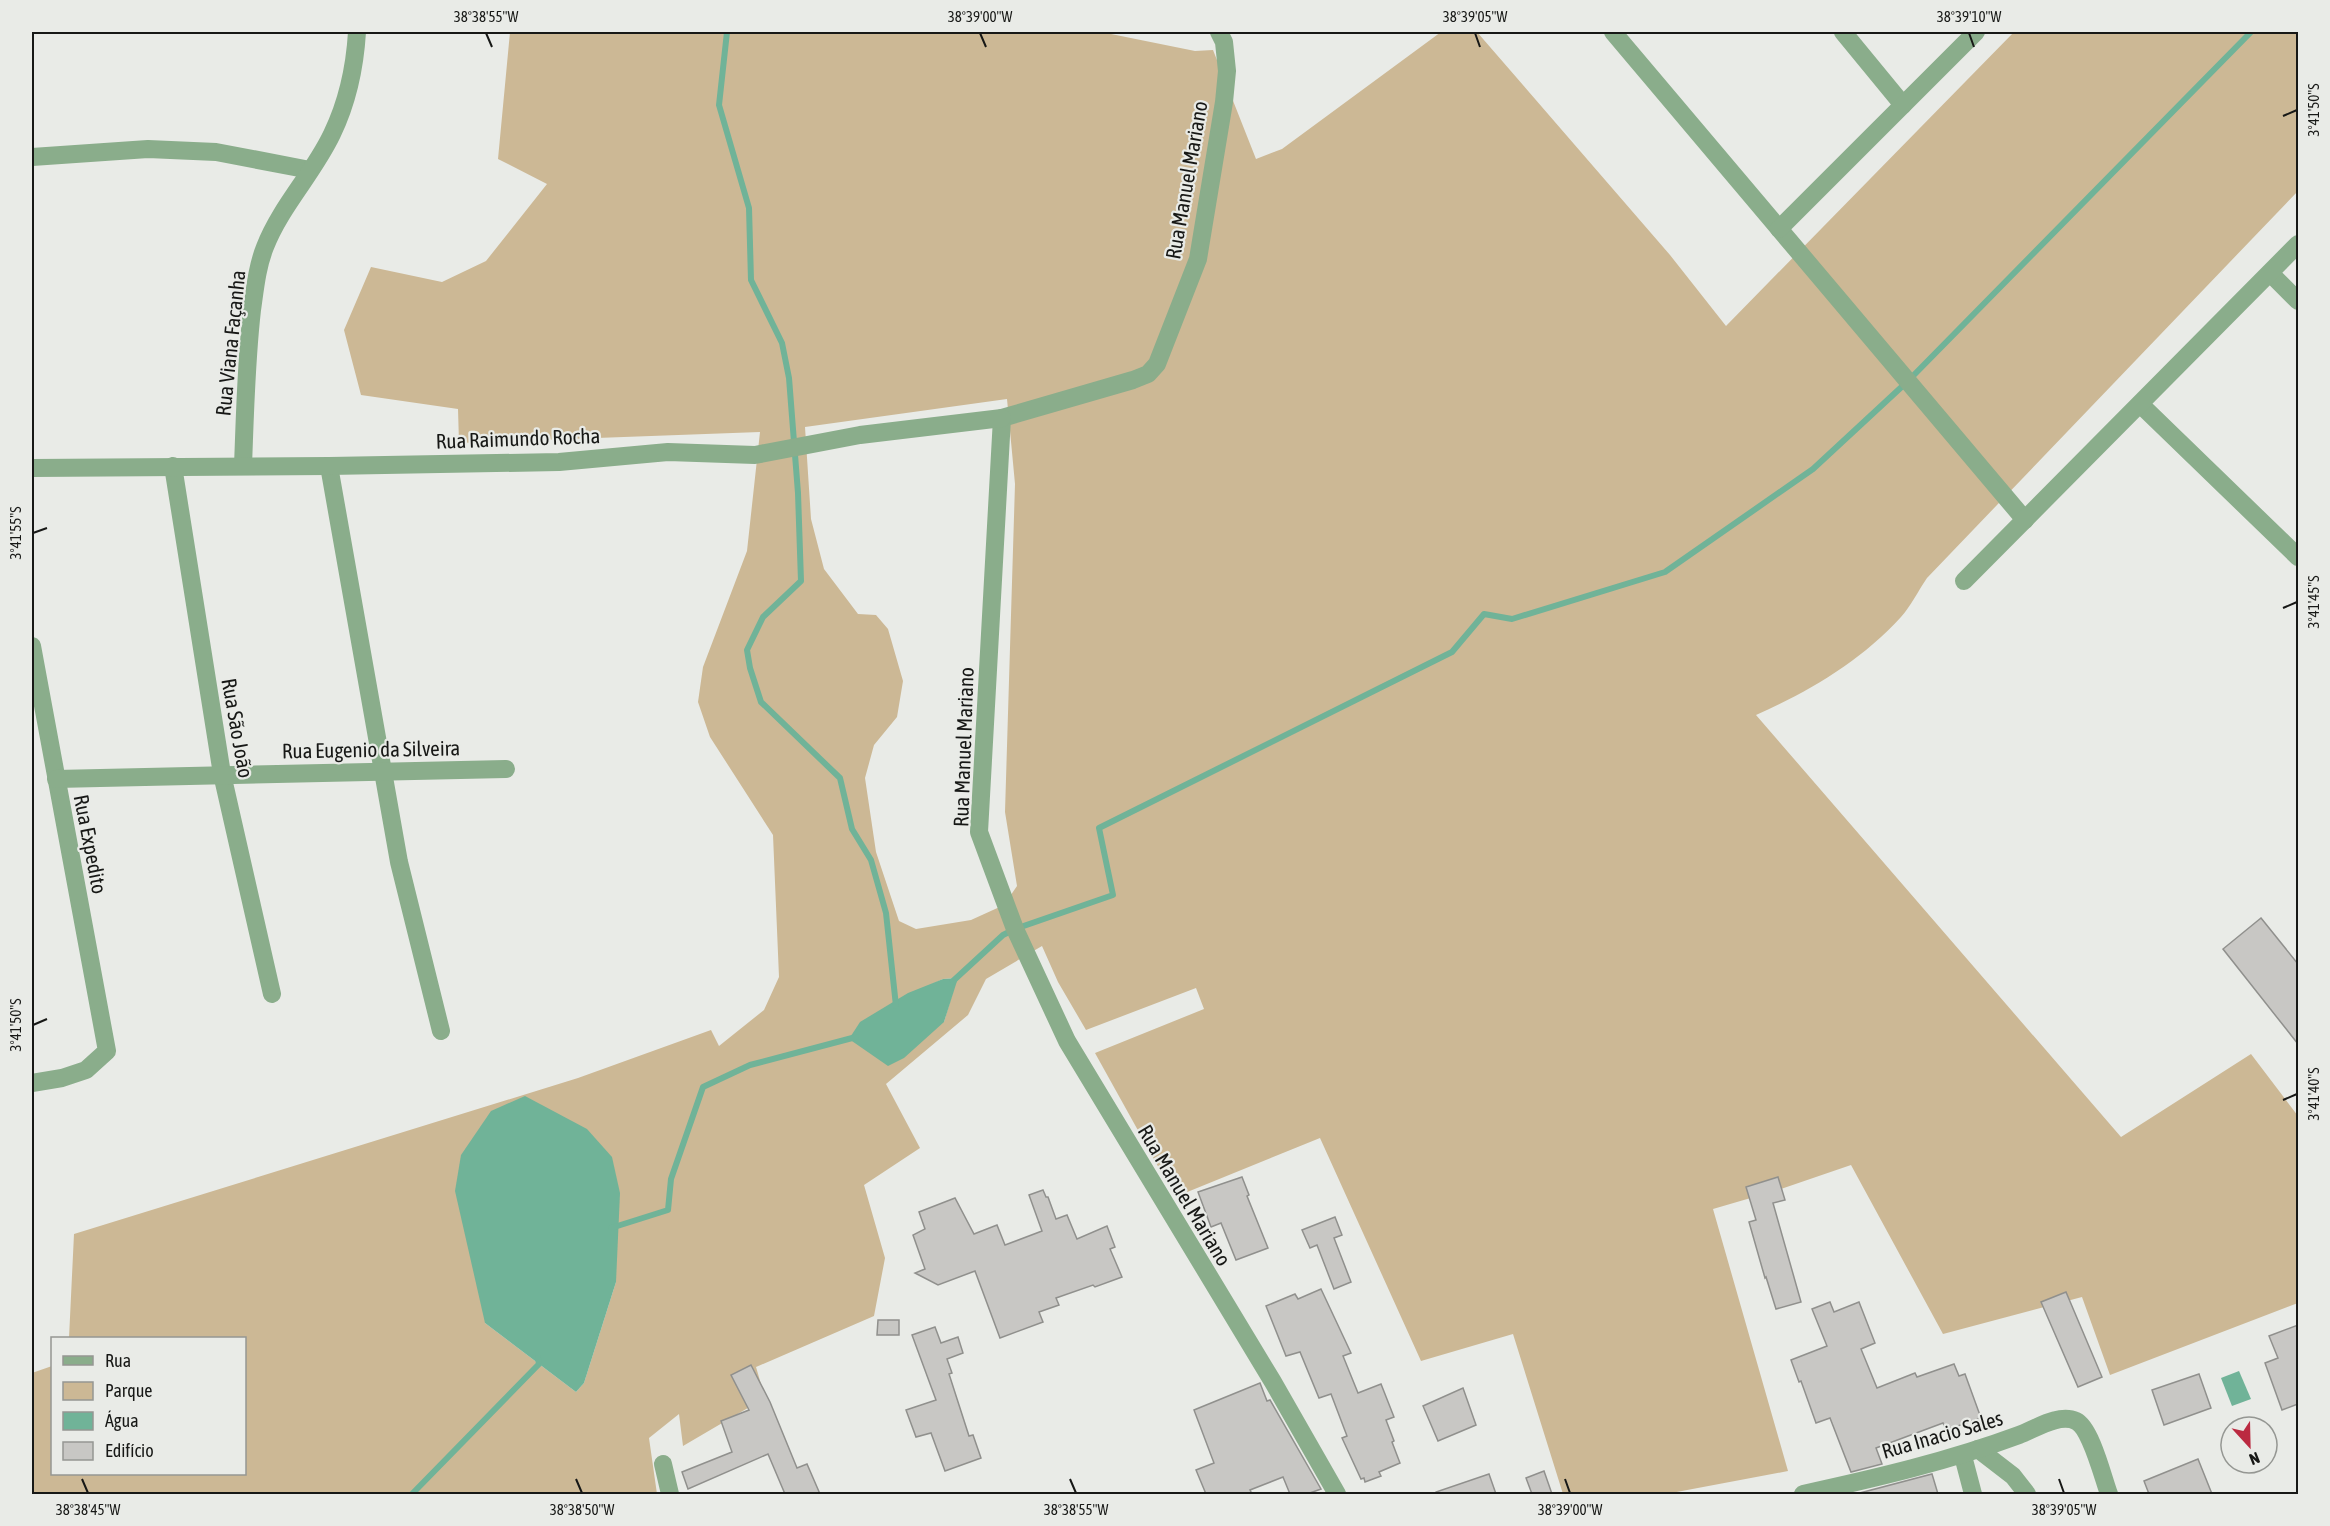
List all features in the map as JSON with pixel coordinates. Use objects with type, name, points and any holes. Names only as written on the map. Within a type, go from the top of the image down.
[{"type":"street","name":"Rua Viana Façanha","points":[[243,466],[247,354],[256,282],[264,249],[280,214],[333,134],[356,49],[357,32]]},
{"type":"street","name":"Rua Manuel Mariano","points":[[1219,32],[1224,42],[1227,71],[1198,259],[1157,364],[1148,374],[1133,380],[1002,418],[979,832],[1015,929],[1067,1041],[1267,1372],[1337,1494]]},
{"type":"street","points":[[1613,32],[2025,520]]},
{"type":"street","points":[[1843,32],[1903,105]]},
{"type":"street","points":[[1779,229],[1976,32]]},
{"type":"street","points":[[32,157],[147,149],[216,152],[310,170]]},
{"type":"street","points":[[1964,581],[2298,244]]},
{"type":"street","points":[[2270,273],[2298,301]]},
{"type":"street","points":[[2140,404],[2298,557]]},
{"type":"street","name":"Rua Raimundo Rocha","points":[[32,468],[559,462],[669,452],[755,456],[860,435],[1002,418]]},
{"type":"street","name":"Rua São João","points":[[173,466],[222,774],[272,994]]},
{"type":"street","points":[[329,466],[399,862],[441,1031]]},
{"type":"street","name":"Rua Expedito","points":[[32,646],[107,1051],[86,1070],[63,1078],[32,1083]]},
{"type":"street","name":"Rua Eugenio da Silveira","points":[[56,779],[506,769]]},
{"type":"street","name":"Rua Inacio Sales","points":[[1803,1494],[1971,1452],[2067,1418],[2078,1422],[2087,1432],[2109,1494]]},
{"type":"street","points":[[1971,1452],[1973,1494]]},
{"type":"street","points":[[1971,1452],[2013,1476],[2027,1494]]},
{"type":"street","points":[[663,1464],[670,1494]]},
{"type":"green space","points":[[510,32],[1108,32],[1195,51],[1213,50],[1256,159],[1282,149],[1441,32],[1477,32],[1670,255],[1726,326],[2014,32],[2298,32],[2298,191],[1927,578],[1905,613],[1885,633],[1869,648],[1834,673],[1796,696],[1756,715],[2121,1137],[2251,1054],[2298,1116],[2298,1303],[2110,1375],[2082,1297],[1943,1334],[1851,1165],[1713,1209],[1788,1471],[1666,1494],[1563,1494],[1513,1334],[1421,1361],[1320,1138],[1175,1197],[1095,1053],[1204,1009],[1196,988],[1086,1030],[1058,982],[1042,946],[986,979],[968,1015],[886,1084],[920,1148],[864,1185],[885,1258],[874,1316],[756,1367],[765,1398],[683,1446],[679,1414],[649,1438],[657,1494],[32,1494],[32,1373],[51,1366],[51,1475],[246,1475],[246,1337],[69,1337],[74,1234],[578,1078],[711,1030],[719,1046],[764,1010],[779,977],[773,835],[710,737],[698,702],[703,667],[747,551],[760,432],[459,443],[458,409],[361,395],[344,330],[371,267],[442,282],[486,261],[547,184],[498,159]],"holes":[[[1007,399],[1015,484],[1005,812],[1017,886],[1004,905],[971,920],[916,929],[899,921],[876,852],[865,778],[874,745],[897,717],[903,681],[888,629],[876,615],[858,614],[824,569],[811,519],[805,427]],[[957,978],[944,1022],[896,1001],[943,979]],[[616,1282],[584,1383],[576,1392],[485,1323]]]},
{"type":"water","points":[[958,978],[944,1022],[904,1058],[888,1066],[849,1039],[860,1022],[908,993],[943,979]]},
{"type":"water","points":[[525,1096],[587,1129],[612,1157],[620,1193],[616,1282],[584,1383],[576,1392],[485,1323],[455,1191],[461,1155],[491,1111]]},
{"type":"water","points":[[2239,1371],[2251,1399],[2232,1406],[2221,1378]]},
{"type":"building","points":[[2261,918],[2298,964],[2298,1044],[2223,949]]},
{"type":"building","points":[[1242,1177],[1249,1195],[1247,1196],[1268,1248],[1236,1260],[1221,1223],[1211,1227],[1198,1192]]},
{"type":"building","points":[[1778,1177],[1785,1200],[1773,1203],[1801,1302],[1776,1309],[1749,1222],[1756,1220],[1746,1187]]},
{"type":"building","points":[[1043,1190],[1056,1219],[1067,1215],[1077,1239],[1107,1226],[1115,1247],[1110,1249],[1122,1277],[1056,1298],[1059,1305],[1039,1312],[1043,1322],[1000,1338],[975,1271],[938,1285],[915,1273],[925,1269],[913,1235],[925,1229],[919,1212],[955,1198],[974,1234],[997,1225],[1005,1245],[1042,1231],[1029,1195]]},
{"type":"building","points":[[1335,1217],[1342,1235],[1334,1238],[1351,1282],[1334,1289],[1317,1245],[1310,1248],[1302,1230]]},
{"type":"building","points":[[1321,1289],[1351,1353],[1343,1356],[1358,1393],[1381,1384],[1394,1417],[1386,1420],[1400,1463],[1379,1472],[1381,1476],[1365,1482],[1364,1478],[1361,1479],[1342,1438],[1347,1436],[1331,1394],[1319,1398],[1300,1352],[1286,1356],[1266,1306],[1295,1294],[1298,1299]]},
{"type":"building","points":[[2066,1292],[2102,1377],[2078,1387],[2041,1302]]},
{"type":"building","points":[[1830,1302],[1834,1312],[1859,1302],[1875,1343],[1861,1349],[1877,1388],[1915,1373],[1917,1377],[1954,1364],[1959,1376],[1965,1374],[1981,1418],[1946,1430],[1943,1423],[1876,1448],[1882,1464],[1851,1472],[1830,1418],[1816,1423],[1791,1360],[1827,1346],[1812,1309]]},
{"type":"building","points":[[878,1320],[899,1320],[899,1335],[877,1335]]},
{"type":"building","points":[[2298,1325],[2298,1404],[2282,1410],[2265,1363],[2278,1358],[2269,1336]]},
{"type":"building","points":[[935,1327],[941,1343],[958,1337],[963,1353],[947,1359],[952,1373],[949,1374],[969,1436],[973,1435],[981,1458],[945,1471],[931,1433],[916,1437],[906,1410],[936,1400],[912,1335]]},
{"type":"building","points":[[751,1365],[770,1402],[797,1468],[807,1464],[820,1494],[785,1494],[768,1454],[688,1489],[682,1472],[732,1452],[721,1421],[749,1410],[731,1375]]},
{"type":"building","points":[[2199,1374],[2211,1408],[2164,1425],[2152,1390]]},
{"type":"building","points":[[1260,1383],[1267,1401],[1270,1400],[1321,1489],[1307,1494],[1290,1494],[1283,1477],[1250,1490],[1252,1494],[1206,1494],[1196,1470],[1214,1463],[1194,1410]]},
{"type":"building","points":[[1463,1388],[1476,1425],[1438,1441],[1423,1406]]},
{"type":"building","points":[[2198,1459],[2212,1494],[2149,1494],[2144,1481]]},
{"type":"building","points":[[1544,1471],[1552,1494],[1532,1494],[1526,1478]]},
{"type":"building","points":[[1489,1474],[1496,1494],[1436,1494],[1436,1492]]},
{"type":"building","points":[[1932,1474],[1938,1494],[1860,1493]]},
{"type":"waterway","points":[[727,32],[719,105],[749,208],[751,280],[782,343],[789,378],[798,493],[801,581],[763,617],[747,650],[750,668],[761,702],[840,778],[852,829],[871,860],[886,913],[896,1006]]},
{"type":"waterway","points":[[953,981],[1003,935],[1113,895],[1099,828],[1452,652],[1484,614],[1512,619],[1665,572],[1813,469],[1908,381],[2251,32]]},
{"type":"waterway","points":[[611,1228],[668,1210],[671,1179],[703,1087],[750,1065],[856,1037]]},
{"type":"waterway","points":[[412,1494],[539,1364],[538,1358]]}]
